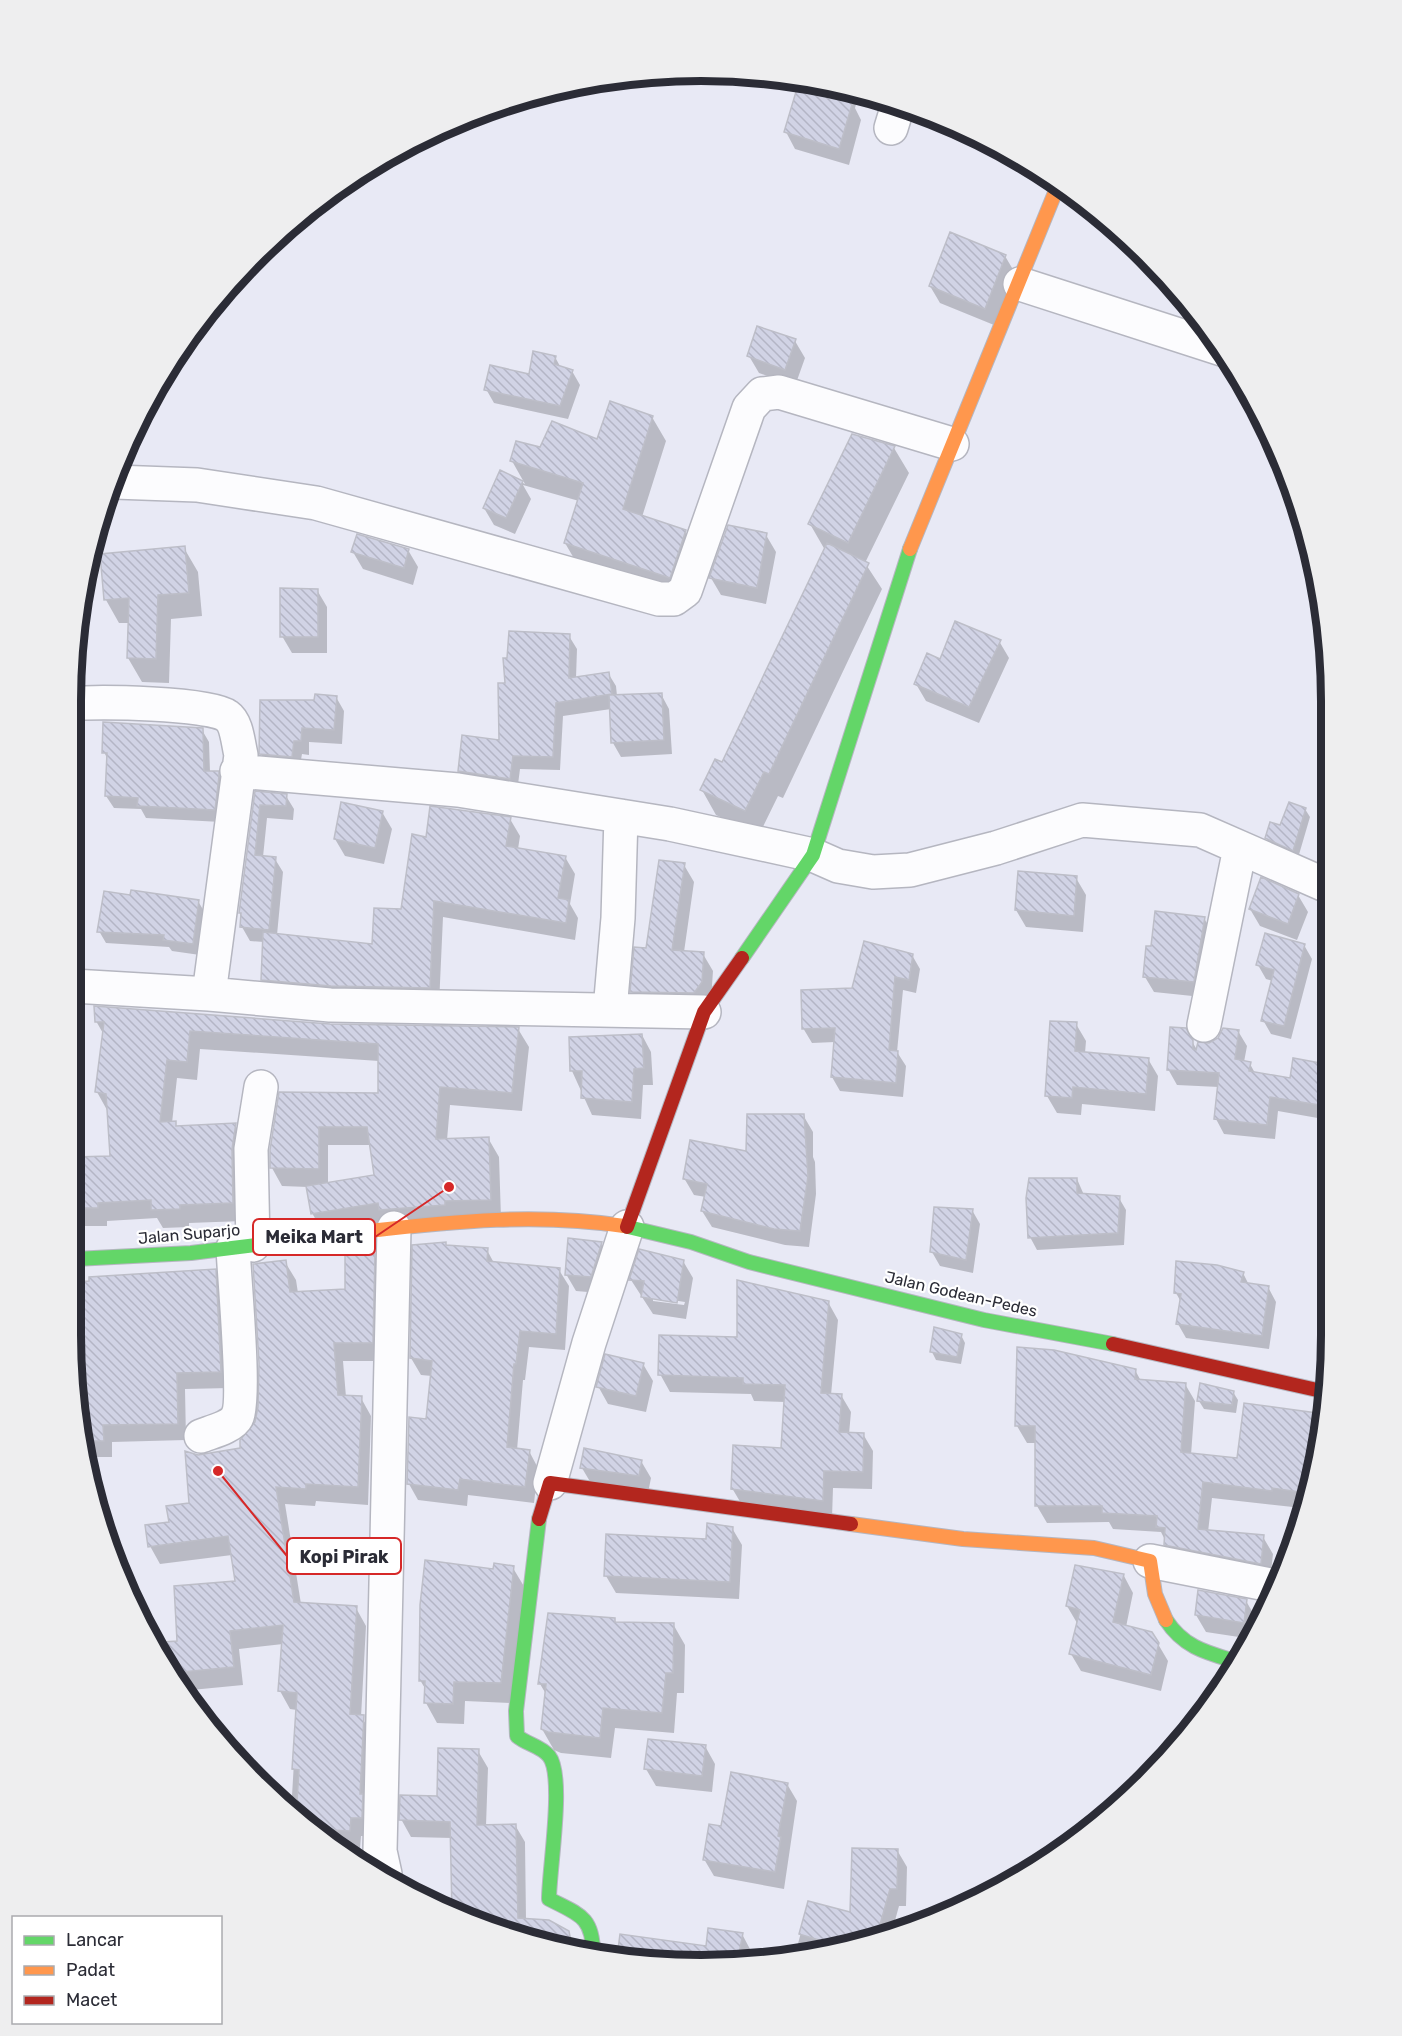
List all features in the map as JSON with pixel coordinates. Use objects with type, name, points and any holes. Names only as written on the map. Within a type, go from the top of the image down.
[{"type":"street","points":[[593,1945],[593,1938],[584,1917],[549,1899],[548,1880],[556,1799],[555,1767],[549,1756],[537,1747],[524,1744],[517,1736],[516,1711],[530,1602],[536,1529],[589,1343],[627,1227],[704,1012],[813,855],[915,532],[1020,284],[1055,193]]},
{"type":"street","points":[[1020,284],[1208,344]]},
{"type":"street","points":[[121,482],[197,485],[316,503],[659,599],[674,599],[685,591],[749,408],[762,394],[779,392],[952,444]]},
{"type":"street","points":[[81,704],[189,707],[226,714],[232,721],[241,755],[237,771],[209,994]]},
{"type":"street","points":[[237,771],[458,789],[621,816],[813,855],[838,866],[873,872],[910,870],[996,848],[1082,820],[1200,830],[1321,883]]},
{"type":"street","points":[[610,1010],[618,918],[621,816]]},
{"type":"street","points":[[1204,1025],[1240,848]]},
{"type":"street","points":[[81,986],[209,994],[330,1005],[704,1012]]},
{"type":"street","points":[[201,1436],[234,1422],[239,1414],[243,1246],[251,1149],[261,1087]]},
{"type":"street","name":"Jalan Suparjo","points":[[81,1258],[191,1253],[394,1228],[512,1218],[575,1219],[627,1227]]},
{"type":"street","name":"Jalan Godean-Pedes","points":[[627,1227],[691,1242],[749,1262],[984,1320],[1058,1332],[1319,1390]]},
{"type":"street","points":[[384,1867],[380,1851],[394,1228]]},
{"type":"street","points":[[550,1483],[963,1539],[1094,1548],[1268,1584]]},
{"type":"street","points":[[1150,1561],[1148,1577],[1161,1612],[1185,1643],[1229,1659]]},
{"type":"building","points":[[797,89],[853,101],[839,149],[784,132]]},
{"type":"building","points":[[950,232],[1006,255],[985,309],[929,286]]},
{"type":"building","points":[[757,326],[796,339],[785,370],[747,356]]},
{"type":"building","points":[[533,351],[556,356],[554,364],[573,370],[560,406],[484,390],[490,365],[529,374]]},
{"type":"building","points":[[610,401],[653,416],[623,509],[686,530],[670,578],[564,543],[583,483],[510,461],[516,441],[540,447],[552,421],[597,439]]},
{"type":"building","points":[[852,434],[895,446],[848,543],[808,524]]},
{"type":"building","points":[[500,470],[523,481],[506,518],[483,508]]},
{"type":"building","points":[[728,525],[767,533],[757,588],[709,578]]},
{"type":"building","points":[[357,534],[409,549],[404,568],[351,552]]},
{"type":"building","points":[[827,543],[869,563],[769,774],[764,772],[745,811],[700,790],[715,759],[722,762]]},
{"type":"building","points":[[185,546],[189,593],[158,595],[156,659],[127,658],[129,598],[104,600],[100,554]]},
{"type":"building","points":[[280,588],[318,589],[318,637],[280,637]]},
{"type":"building","points":[[955,621],[1001,640],[969,707],[914,684],[927,653],[940,659]]},
{"type":"building","points":[[509,631],[570,634],[569,678],[609,672],[612,694],[556,703],[553,757],[513,756],[510,779],[458,771],[462,735],[499,740],[498,683],[505,683],[503,658],[507,658]]},
{"type":"building","points":[[662,693],[664,740],[611,743],[609,695]]},
{"type":"building","points":[[315,694],[337,696],[334,730],[302,728],[301,741],[294,741],[292,757],[259,754],[260,700],[314,700]]},
{"type":"building","points":[[103,722],[203,728],[204,771],[219,771],[215,810],[137,806],[138,798],[105,796],[107,753],[102,753]]},
{"type":"building","points":[[255,791],[287,794],[286,806],[260,805],[255,855],[276,857],[269,930],[240,927],[241,913],[239,913]]},
{"type":"building","points":[[341,802],[383,811],[375,848],[334,839]]},
{"type":"building","points":[[1289,802],[1306,808],[1293,851],[1265,838],[1270,822],[1280,825]]},
{"type":"building","points":[[430,806],[511,817],[506,846],[566,856],[558,898],[569,900],[566,923],[434,901],[430,988],[331,986],[261,980],[263,932],[372,944],[374,908],[401,909],[412,834],[426,837]]},
{"type":"building","points":[[659,860],[685,863],[672,950],[704,952],[702,982],[694,993],[630,992],[634,947],[646,948]]},
{"type":"building","points":[[1018,871],[1077,876],[1074,916],[1015,910]]},
{"type":"building","points":[[1261,877],[1299,894],[1288,924],[1249,909]]},
{"type":"building","points":[[131,890],[199,900],[193,944],[163,940],[164,935],[97,932],[104,891],[130,895]]},
{"type":"building","points":[[1155,911],[1205,917],[1194,982],[1143,977],[1146,946],[1151,946]]},
{"type":"building","points":[[1265,933],[1305,944],[1284,1026],[1261,1021],[1274,970],[1256,965]]},
{"type":"building","points":[[864,941],[913,954],[909,980],[895,977],[889,1050],[898,1051],[896,1083],[831,1077],[835,1028],[802,1029],[801,990],[852,988]]},
{"type":"building","points":[[94,1006],[330,1024],[519,1027],[512,1093],[440,1087],[436,1139],[489,1137],[491,1200],[445,1201],[445,1205],[379,1210],[378,1203],[311,1214],[306,1186],[374,1175],[367,1127],[319,1127],[319,1169],[270,1168],[270,1150],[279,1092],[378,1093],[378,1044],[190,1031],[187,1062],[167,1060],[160,1122],[176,1121],[176,1126],[236,1123],[232,1149],[233,1203],[180,1205],[180,1209],[151,1210],[151,1200],[98,1203],[98,1208],[81,1208],[81,1157],[110,1156],[106,1094],[95,1092],[104,1022],[95,1022]]},
{"type":"building","points":[[1050,1021],[1077,1022],[1075,1051],[1149,1058],[1146,1094],[1073,1087],[1072,1098],[1045,1096]]},
{"type":"building","points":[[1170,1027],[1186,1028],[1193,1040],[1193,1049],[1196,1050],[1198,1042],[1209,1043],[1218,1038],[1223,1028],[1239,1030],[1235,1059],[1251,1062],[1249,1071],[1290,1078],[1293,1058],[1321,1063],[1321,1105],[1270,1097],[1267,1125],[1214,1119],[1219,1073],[1167,1070]]},
{"type":"building","points":[[642,1034],[644,1068],[634,1069],[632,1102],[581,1098],[582,1071],[570,1071],[569,1037]]},
{"type":"building","points":[[747,1114],[804,1114],[808,1176],[800,1231],[774,1229],[701,1211],[707,1184],[683,1179],[690,1140],[746,1151]]},
{"type":"building","points":[[1029,1178],[1077,1178],[1077,1193],[1120,1196],[1118,1233],[1028,1238],[1026,1198]]},
{"type":"building","points":[[934,1207],[973,1209],[966,1260],[930,1252]]},
{"type":"building","points":[[568,1238],[602,1242],[591,1277],[565,1275]]},
{"type":"building","points":[[446,1242],[446,1245],[488,1248],[487,1261],[560,1268],[556,1334],[520,1331],[516,1364],[514,1364],[507,1447],[530,1450],[525,1487],[460,1479],[458,1490],[407,1484],[409,1417],[426,1419],[432,1361],[410,1358],[412,1245]]},
{"type":"building","points":[[639,1249],[684,1260],[677,1303],[641,1297],[644,1281],[629,1280]]},
{"type":"building","points":[[345,1253],[375,1254],[373,1343],[334,1343],[338,1395],[362,1396],[358,1487],[306,1484],[306,1489],[276,1487],[294,1602],[357,1606],[350,1714],[364,1715],[360,1794],[363,1794],[362,1818],[351,1818],[350,1831],[331,1830],[331,1832],[297,1805],[299,1770],[292,1769],[297,1693],[278,1691],[283,1625],[230,1631],[234,1667],[181,1672],[164,1642],[177,1641],[174,1586],[235,1581],[228,1536],[148,1547],[145,1525],[169,1522],[166,1506],[189,1503],[185,1451],[198,1455],[240,1448],[240,1440],[255,1422],[258,1407],[259,1363],[253,1264],[286,1260],[290,1292],[345,1289]]},
{"type":"building","points":[[1176,1261],[1217,1265],[1244,1272],[1241,1282],[1269,1286],[1262,1336],[1176,1324],[1181,1294],[1174,1293]]},
{"type":"building","points":[[216,1269],[221,1372],[177,1373],[178,1424],[103,1425],[104,1441],[90,1441],[82,1376],[81,1335],[81,1282],[89,1281],[89,1277]]},
{"type":"building","points":[[737,1280],[829,1301],[821,1393],[842,1394],[839,1432],[864,1433],[863,1472],[824,1471],[823,1501],[731,1489],[733,1445],[781,1448],[785,1385],[743,1384],[743,1378],[658,1375],[659,1335],[737,1337]]},
{"type":"building","points":[[934,1327],[962,1334],[957,1357],[930,1352]]},
{"type":"building","points":[[1017,1347],[1054,1350],[1136,1369],[1135,1379],[1186,1383],[1181,1452],[1237,1458],[1244,1403],[1316,1413],[1301,1492],[1272,1488],[1272,1491],[1203,1482],[1198,1529],[1264,1535],[1261,1564],[1164,1545],[1165,1528],[1156,1527],[1157,1516],[1102,1513],[1102,1506],[1035,1506],[1035,1426],[1015,1426]]},
{"type":"building","points":[[605,1354],[644,1363],[636,1396],[596,1387]]},
{"type":"building","points":[[1200,1383],[1234,1391],[1232,1405],[1197,1401]]},
{"type":"building","points":[[584,1448],[642,1460],[639,1476],[580,1468]]},
{"type":"building","points":[[707,1523],[733,1527],[730,1582],[604,1576],[606,1534],[706,1539]]},
{"type":"building","points":[[425,1560],[493,1569],[494,1563],[514,1566],[501,1683],[454,1682],[453,1704],[424,1703],[425,1681],[419,1681],[420,1605]]},
{"type":"building","points":[[1075,1565],[1124,1574],[1113,1622],[1152,1632],[1159,1643],[1151,1675],[1069,1654],[1080,1610],[1066,1606]]},
{"type":"building","points":[[1198,1590],[1247,1599],[1244,1623],[1195,1615]]},
{"type":"building","points":[[548,1613],[615,1618],[615,1622],[674,1623],[673,1673],[666,1673],[662,1713],[603,1708],[600,1738],[548,1732],[541,1729],[546,1684],[538,1684]]},
{"type":"building","points":[[648,1739],[706,1745],[702,1776],[644,1769]]},
{"type":"building","points":[[438,1748],[479,1749],[477,1825],[516,1824],[518,1918],[549,1920],[569,1931],[571,1941],[502,1922],[452,1902],[450,1822],[399,1820],[400,1795],[437,1796]]},
{"type":"building","points":[[731,1772],[788,1783],[778,1836],[781,1837],[775,1872],[703,1860],[709,1824],[721,1826]]},
{"type":"building","points":[[852,1848],[898,1849],[897,1889],[890,1889],[879,1928],[818,1944],[819,1940],[799,1934],[808,1901],[850,1912]]},
{"type":"building","points":[[708,1928],[743,1933],[739,1954],[660,1954],[618,1950],[620,1934],[706,1946]]},
{"type":"traffic: fast","points":[[742,958],[813,855],[910,549]]},
{"type":"traffic: fast","points":[[624,1226],[691,1242],[749,1262],[984,1320],[1113,1344]]},
{"type":"traffic: fast","points":[[81,1259],[191,1253],[369,1231]]},
{"type":"traffic: fast","points":[[539,1519],[516,1711],[517,1736],[546,1753],[554,1767],[556,1802],[549,1899],[582,1918],[590,1931],[592,1945]]},
{"type":"traffic: fast","points":[[1166,1620],[1189,1643],[1229,1659]]},
{"type":"traffic: slow","points":[[910,549],[1055,192]]},
{"type":"traffic: slow","points":[[369,1231],[433,1224],[528,1219],[624,1226]]},
{"type":"traffic: slow","points":[[851,1524],[963,1539],[1094,1548],[1150,1561],[1155,1594],[1166,1620]]},
{"type":"traffic: jam","points":[[627,1227],[704,1012],[742,958]]},
{"type":"traffic: jam","points":[[1113,1344],[1319,1390]]},
{"type":"traffic: jam","points":[[539,1519],[550,1483],[851,1524]]},
{"type":"place","name":"Meika Mart","points":[[449,1187]]},
{"type":"place","name":"Kopi Pirak","points":[[218,1471]]}]
